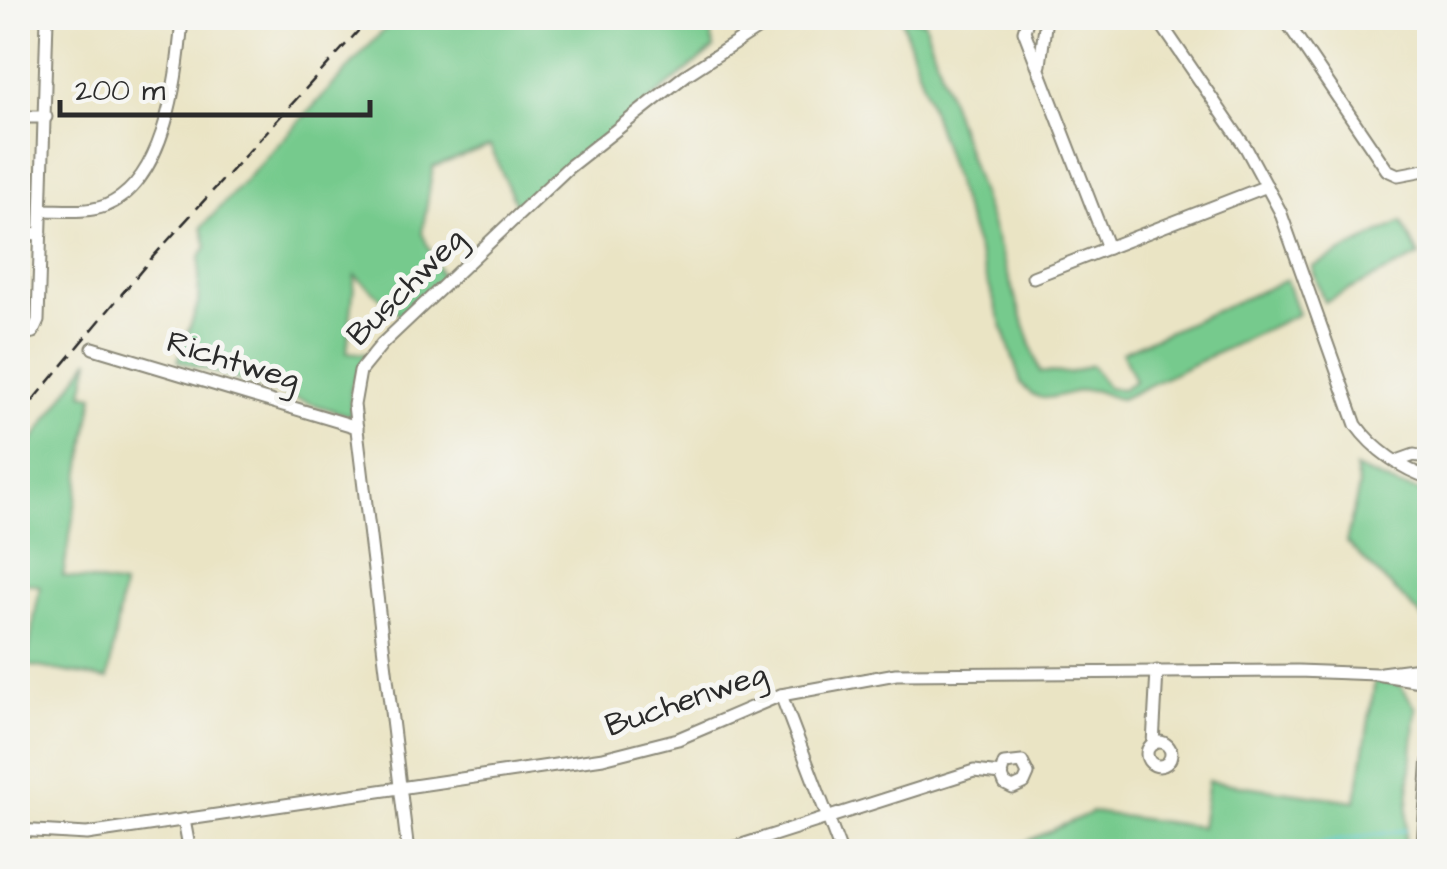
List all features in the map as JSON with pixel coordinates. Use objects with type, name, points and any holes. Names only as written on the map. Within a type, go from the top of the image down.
[{"type":"main road","points":[[1425,678],[1430,720]]},
{"type":"main road","points":[[1426,845],[1430,762]]},
{"type":"street","points":[[18,335],[33,332],[38,320],[48,18]]},
{"type":"street","points":[[42,210],[89,210],[116,200],[139,182],[167,115],[182,18]]},
{"type":"street","name":"Buschweg","points":[[408,852],[404,790],[357,427],[355,388],[360,371],[382,344],[569,168],[686,75],[774,18]]},
{"type":"street","points":[[1028,18],[1024,31],[1108,248]]},
{"type":"street","points":[[1039,69],[1046,18]]},
{"type":"street","points":[[1157,18],[1267,186],[1316,300],[1356,425],[1379,450],[1400,460],[1409,472],[1430,478]]},
{"type":"street","points":[[1284,18],[1387,170],[1398,175],[1430,170]]},
{"type":"street","points":[[18,117],[46,117]]},
{"type":"street","points":[[1033,277],[1267,186]]},
{"type":"street","points":[[18,233],[41,234]]},
{"type":"street","name":"Richtweg","points":[[93,348],[357,427]]},
{"type":"street","points":[[1400,460],[1414,455],[1430,458]]},
{"type":"street","points":[[1153,744],[1158,670]]},
{"type":"street","name":"Buchenweg","points":[[18,830],[87,834],[404,790],[647,749],[781,696],[896,674],[1158,670],[1425,678]]},
{"type":"street","points":[[781,696],[841,852]]},
{"type":"street","points":[[720,852],[974,772],[1000,774]]},
{"type":"street","points":[[184,820],[190,852]]},
{"type":"green space","points":[[395,18],[707,18],[714,48],[518,209],[490,146],[433,167],[422,233],[443,280],[403,318],[355,275],[347,352],[366,354],[351,387],[351,416],[178,361],[198,304],[200,257],[207,247],[202,227]]},
{"type":"green space","points":[[901,18],[924,21],[1040,372],[1069,373],[1091,365],[1108,388],[1122,389],[1135,381],[1122,352],[1286,280],[1298,314],[1121,399],[1089,390],[1044,398],[1029,392],[1021,383]]},
{"type":"green space","points":[[1402,222],[1419,256],[1324,302],[1312,267]]},
{"type":"green space","points":[[90,359],[83,393],[94,395],[63,576],[123,586],[108,679],[26,665],[40,586],[18,581],[18,462]]},
{"type":"green space","points":[[1355,468],[1429,494],[1429,624],[1346,542],[1359,487]]},
{"type":"green space","points":[[1375,681],[1400,685],[1416,708],[1404,851],[1368,851],[1368,847],[1293,852],[1278,846],[1206,852],[1004,852],[1092,812],[1201,827],[1208,781],[1356,801]]},
{"type":"waterway","points":[[1304,852],[1323,843],[1406,830]]},
{"type":"railway","points":[[18,419],[150,260],[370,18]]}]
